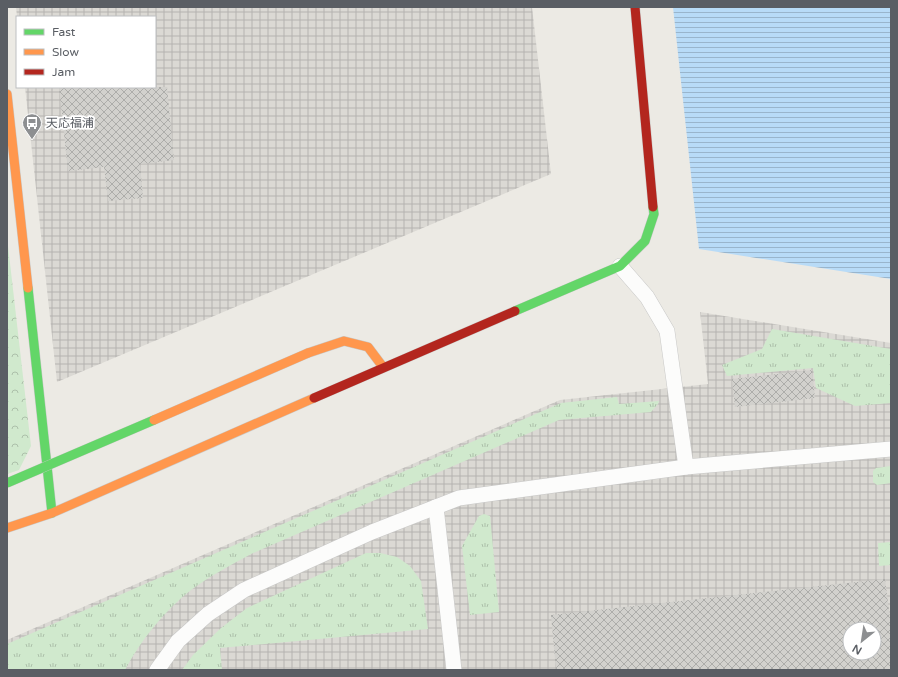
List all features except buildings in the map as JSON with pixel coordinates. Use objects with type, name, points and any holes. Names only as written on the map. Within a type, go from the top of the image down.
[{"type":"street","points":[[7,528],[52,513],[383,367],[620,266],[645,240],[654,214],[635,7]]},
{"type":"street","points":[[7,94],[52,513]]},
{"type":"street","points":[[7,483],[308,353],[344,341],[368,347],[383,367]]},
{"type":"lane","points":[[620,266],[647,298],[667,331],[686,467]]},
{"type":"lane","points":[[157,670],[178,641],[208,614],[244,590],[372,532],[459,498],[686,467],[891,449]]},
{"type":"lane","points":[[436,506],[454,670]]},
{"type":"shaded area","points":[[16,7],[532,7],[551,174],[57,382],[25,88],[156,88],[156,16],[17,16]]},
{"type":"shaded area","points":[[700,312],[891,343],[891,670],[7,670],[7,640],[560,400],[708,384]]},
{"type":"green space","points":[[7,237],[31,446],[19,470],[7,474]]},
{"type":"green space","points":[[772,329],[891,349],[891,403],[855,406],[816,388],[813,368],[727,376],[722,365],[762,349]]},
{"type":"green space","points":[[617,397],[619,404],[659,401],[651,412],[559,420],[251,554],[206,580],[181,598],[162,617],[146,637],[125,670],[7,670],[7,644],[561,403]]},
{"type":"green space","points":[[891,466],[891,483],[877,485],[873,482],[873,471],[876,468]]},
{"type":"green space","points":[[484,514],[490,516],[499,612],[470,615],[462,546],[479,516]]},
{"type":"green space","points":[[891,542],[891,565],[879,566],[878,543]]},
{"type":"green space","points":[[366,553],[380,553],[397,557],[410,566],[421,581],[428,629],[220,648],[222,670],[182,670],[193,655],[221,628],[247,608]]},
{"type":"water","points":[[673,7],[891,7],[891,279],[699,249]]},
{"type":"traffic: fast","points":[[515,311],[620,266],[645,241],[654,214],[653,207]]},
{"type":"traffic: fast","points":[[28,288],[52,513]]},
{"type":"traffic: fast","points":[[7,483],[154,420]]},
{"type":"traffic: slow","points":[[7,94],[28,288]]},
{"type":"traffic: slow","points":[[308,353],[344,341],[368,347],[383,367]]},
{"type":"traffic: slow","points":[[154,420],[308,353]]},
{"type":"traffic: slow","points":[[7,528],[52,513],[314,398]]},
{"type":"traffic: jam","points":[[635,7],[653,207]]},
{"type":"traffic: jam","points":[[314,398],[515,311]]},
{"type":"place","name":"天応福浦","points":[[32,140]]}]
